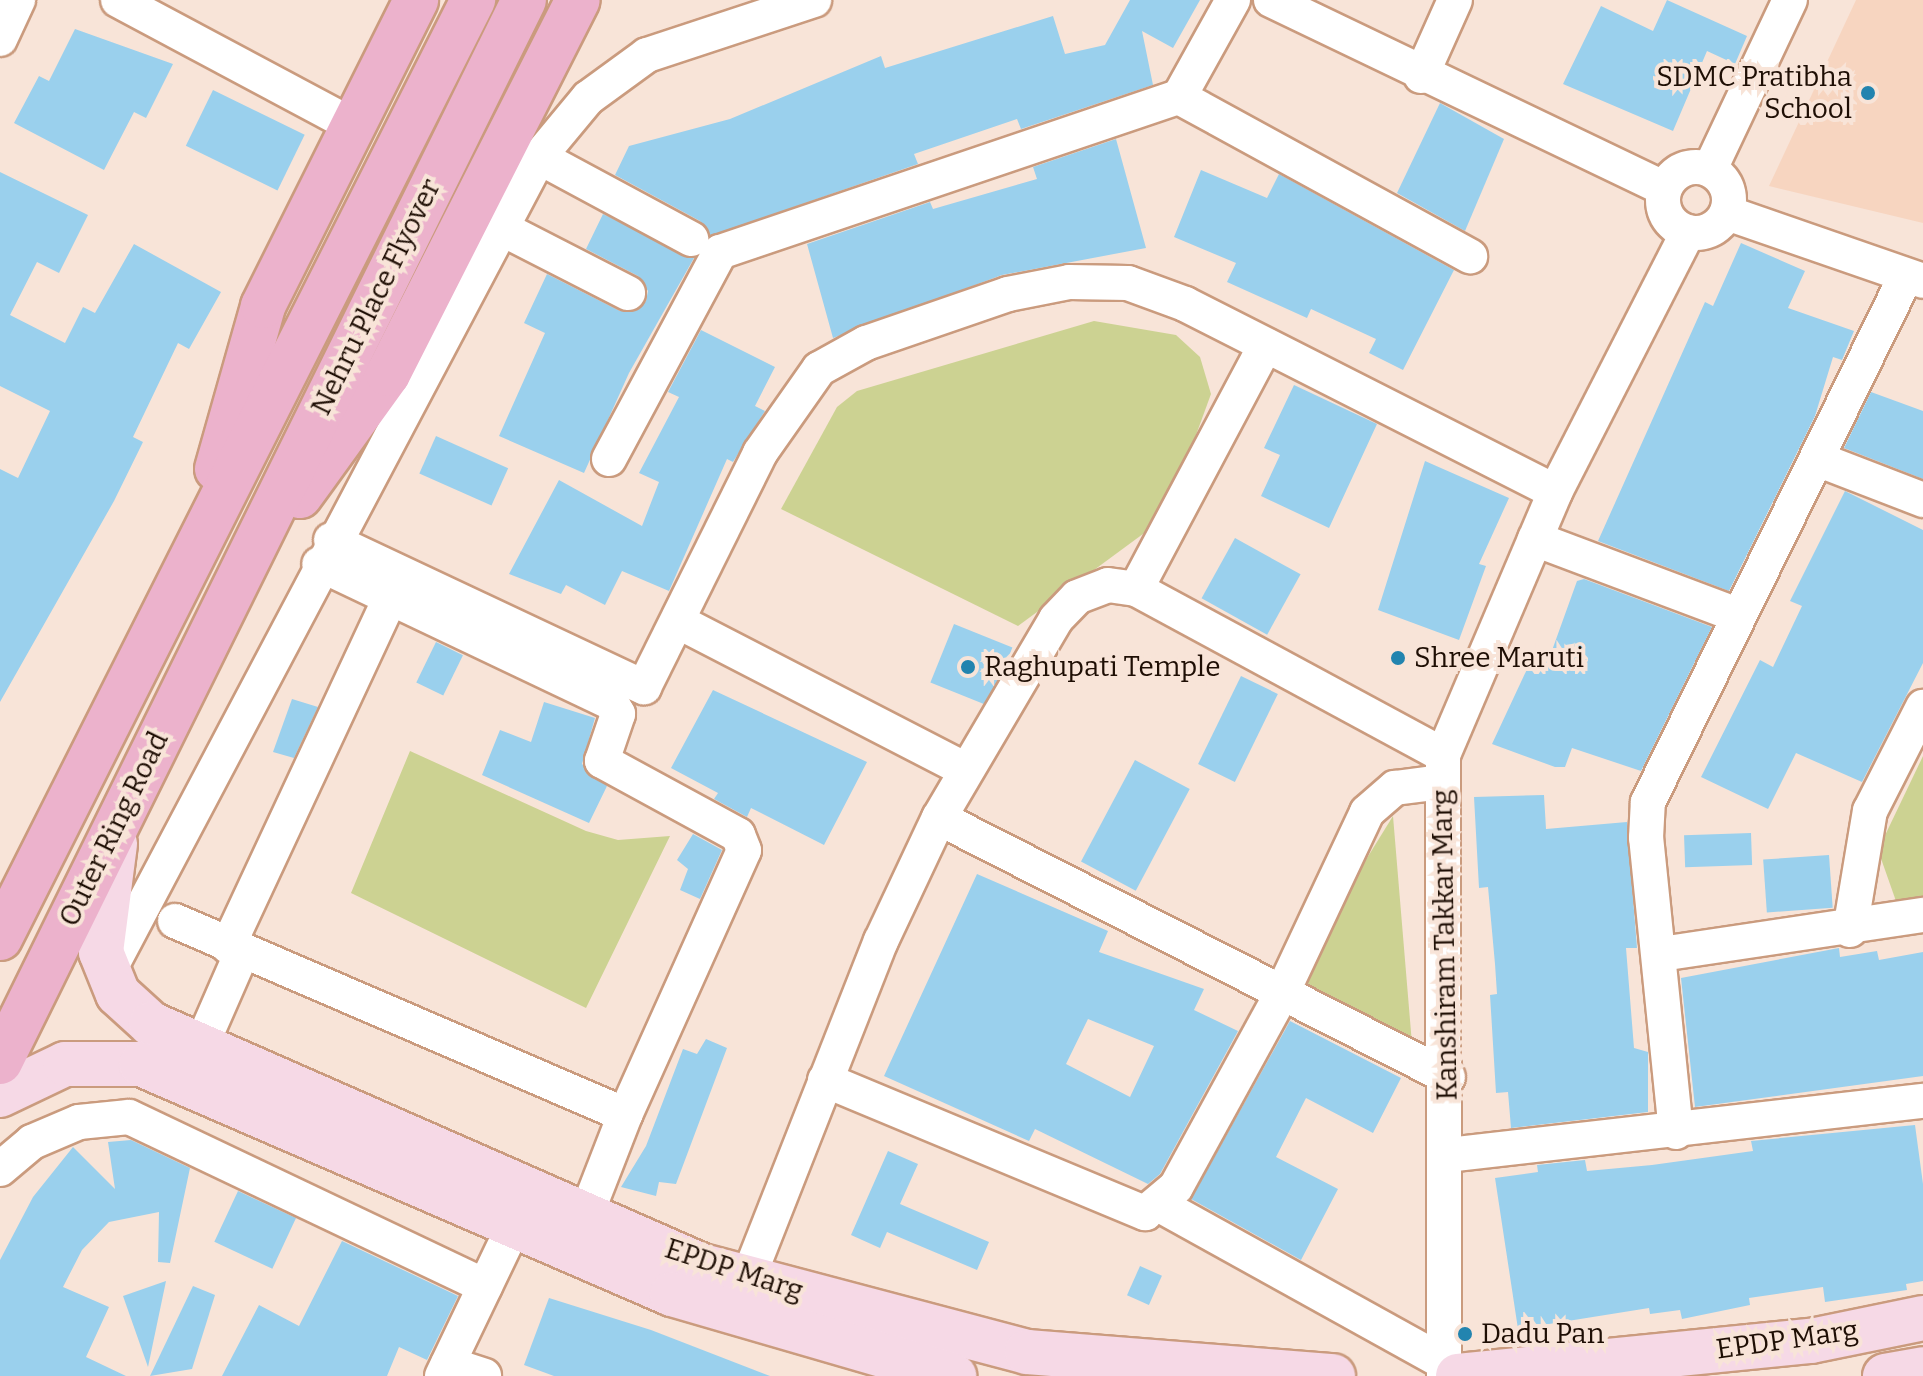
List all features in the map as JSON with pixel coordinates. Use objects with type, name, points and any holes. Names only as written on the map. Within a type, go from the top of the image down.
[{"type":"main road","points":[[187,575],[263,306],[416,0]]},
{"type":"main road","name":"Nehru Place Flyover","points":[[187,575],[473,0]]},
{"type":"main road","name":"Nehru Place Flyover","points":[[229,595],[524,0]]},
{"type":"main road","points":[[229,595],[388,374],[578,0]]},
{"type":"main road","name":"Outer Ring Road","points":[[0,938],[187,575]]},
{"type":"main road","name":"Outer Ring Road","points":[[0,1062],[229,595]]},
{"type":"main road","points":[[107,974],[99,930],[122,814]]},
{"type":"main road","name":"EPDP Marg","points":[[107,974],[133,1010],[523,1208],[672,1294],[741,1295],[1027,1352],[1333,1376]]},
{"type":"main road","name":"EPDP Marg","points":[[0,1095],[65,1064],[141,1064],[523,1208],[586,1215],[702,1266],[741,1295],[954,1376]]},
{"type":"main road","name":"EPDP Marg","points":[[1449,1372],[1811,1341],[1923,1318]]},
{"type":"main road","name":"EPDP Marg","points":[[1885,1376],[1923,1369]]},
{"type":"street","points":[[0,39],[18,0]]},
{"type":"street","points":[[118,0],[354,126]]},
{"type":"street","points":[[107,974],[325,552],[539,157],[588,98],[647,55],[814,0]]},
{"type":"street","points":[[609,459],[720,252],[1179,97],[1233,0]]},
{"type":"street","points":[[1421,76],[1455,0]]},
{"type":"street","points":[[1710,169],[1790,0]]},
{"type":"street","points":[[1287,4],[1421,76],[1664,188]]},
{"type":"street","points":[[1179,97],[1470,256]]},
{"type":"street","points":[[539,157],[691,239]]},
{"type":"street","points":[[1710,169],[1728,187],[1727,213],[1709,230],[1688,232],[1669,219],[1664,188],[1680,170],[1710,169]]},
{"type":"street","points":[[1676,1132],[1661,954],[1646,838],[1648,802],[1737,615],[1914,279],[1727,213]]},
{"type":"street","points":[[499,227],[628,293]]},
{"type":"street","name":"Kanshiram Takkar Marg","points":[[1449,1372],[1448,1077],[1442,768],[1555,492],[1688,232]]},
{"type":"street","points":[[325,552],[644,687],[790,403],[819,369],[866,343],[1008,294],[1069,282],[1128,283],[1266,345],[1555,492]]},
{"type":"street","points":[[1136,589],[1266,345]]},
{"type":"street","points":[[1817,459],[1923,500]]},
{"type":"street","points":[[1535,539],[1737,615]]},
{"type":"street","points":[[325,552],[391,597],[612,703],[618,714],[601,753],[608,767],[744,841],[625,1115],[586,1215]]},
{"type":"street","points":[[741,1295],[825,1080],[939,818],[1056,619],[1077,597],[1108,585],[1136,589],[1442,768]]},
{"type":"street","points":[[186,1039],[235,949],[391,597]]},
{"type":"street","points":[[679,622],[966,770]]},
{"type":"street","points":[[1850,930],[1870,811],[1923,707]]},
{"type":"street","points":[[825,1080],[1126,1209],[1145,1213],[1160,1205],[1176,1187],[1282,993],[1377,798],[1442,768]]},
{"type":"street","points":[[939,818],[1448,1077]]},
{"type":"street","points":[[1661,954],[1850,930],[1923,915]]},
{"type":"street","points":[[175,921],[625,1115]]},
{"type":"street","points":[[1448,1155],[1676,1132],[1923,1102]]},
{"type":"street","points":[[0,1169],[32,1142],[79,1122],[129,1117],[485,1286]]},
{"type":"street","points":[[1160,1205],[1449,1372]]},
{"type":"street","points":[[484,1376],[445,1370],[523,1208]]},
{"type":"shaded area","name":"SDMC Pratibha School","points":[[1856,0],[1923,0],[1923,223],[1769,186]]},
{"type":"green space","points":[[1094,321],[1176,335],[1200,357],[1211,394],[1166,517],[1018,626],[781,509],[837,407],[857,391]]},
{"type":"green space","points":[[410,751],[586,831],[618,840],[670,836],[586,1008],[351,893]]},
{"type":"green space","points":[[1923,756],[1923,897],[1897,904],[1878,850]]},
{"type":"green space","points":[[1393,816],[1412,1044],[1291,981]]},
{"type":"building","points":[[1130,0],[1200,0],[1173,48],[1142,31],[1153,85],[1021,129],[1017,119],[914,154],[918,164],[710,236],[700,221],[615,175],[629,146],[730,119],[881,56],[885,68],[1053,16],[1065,54],[1105,45]]},
{"type":"building","points":[[1667,0],[1747,36],[1735,64],[1707,51],[1673,131],[1563,84],[1601,6],[1653,31]]},
{"type":"building","points":[[75,29],[173,64],[146,118],[134,112],[104,170],[14,123],[39,76],[49,81]]},
{"type":"building","points":[[213,90],[305,135],[277,190],[186,146]]},
{"type":"building","points":[[1440,103],[1504,139],[1465,231],[1397,193]]},
{"type":"building","points":[[1116,139],[1146,248],[1002,275],[833,338],[807,244],[930,202],[933,209],[1037,179],[1033,167]]},
{"type":"building","points":[[1201,170],[1267,198],[1279,174],[1454,270],[1403,370],[1369,353],[1376,339],[1311,309],[1307,318],[1227,282],[1236,263],[1174,237]]},
{"type":"building","points":[[0,172],[88,215],[59,273],[37,262],[10,315],[65,343],[83,307],[95,313],[134,244],[221,292],[189,349],[178,343],[133,437],[143,442],[114,501],[0,702],[0,469],[18,478],[50,411],[0,386]]},
{"type":"building","points":[[603,214],[694,258],[629,373],[584,473],[499,436],[545,333],[524,323],[547,274],[620,311],[638,310],[646,301],[648,291],[638,276],[586,249]]},
{"type":"building","points":[[1741,243],[1805,271],[1788,308],[1854,331],[1842,360],[1833,357],[1815,416],[1729,591],[1598,541],[1705,302],[1713,306]]},
{"type":"building","points":[[701,330],[775,367],[755,406],[765,411],[733,462],[727,459],[669,591],[622,571],[605,605],[566,585],[561,594],[509,574],[559,480],[642,526],[659,482],[639,473],[679,397],[668,392]]},
{"type":"building","points":[[1294,385],[1377,424],[1329,528],[1261,496],[1280,455],[1264,448]]},
{"type":"building","points":[[1871,392],[1923,411],[1923,479],[1844,448]]},
{"type":"building","points":[[436,436],[508,468],[491,506],[419,473]]},
{"type":"building","points":[[1425,461],[1509,498],[1479,564],[1486,566],[1459,640],[1378,610]]},
{"type":"building","points":[[1845,491],[1923,530],[1923,663],[1862,782],[1796,753],[1768,809],[1701,777],[1760,660],[1773,667],[1802,606],[1790,601]]},
{"type":"building","points":[[1235,538],[1301,574],[1267,635],[1202,598]]},
{"type":"building","points":[[1584,579],[1712,627],[1641,771],[1572,748],[1565,767],[1555,767],[1492,744],[1536,650],[1550,656],[1577,581]]},
{"type":"building","points":[[954,624],[1012,648],[989,706],[930,682]]},
{"type":"building","points":[[436,642],[463,655],[443,696],[416,682]]},
{"type":"building","points":[[1241,676],[1278,694],[1235,782],[1198,764]]},
{"type":"building","points":[[713,690],[867,762],[824,845],[751,808],[747,817],[714,799],[718,793],[671,768]]},
{"type":"building","points":[[292,699],[318,707],[294,758],[273,752]]},
{"type":"building","points":[[544,702],[595,718],[582,764],[607,786],[589,823],[482,775],[500,730],[531,742]]},
{"type":"building","points":[[1135,760],[1190,789],[1136,891],[1081,862]]},
{"type":"building","points":[[1544,795],[1546,829],[1627,822],[1637,948],[1626,948],[1634,1048],[1648,1052],[1648,1112],[1511,1128],[1508,1092],[1496,1093],[1490,995],[1497,994],[1495,964],[1488,887],[1479,888],[1474,797]]},
{"type":"building","points":[[1751,833],[1752,865],[1685,867],[1684,835]]},
{"type":"building","points":[[693,834],[722,850],[700,899],[680,890],[688,869],[677,860]]},
{"type":"building","points":[[1829,855],[1833,908],[1767,912],[1763,860]]},
{"type":"building","points":[[977,874],[1108,931],[1099,952],[1204,989],[1194,1010],[1238,1031],[1160,1174],[1148,1184],[1035,1129],[1029,1141],[884,1076]],"holes":[[[1088,1019],[1154,1046],[1130,1097],[1066,1064]]]},
{"type":"building","points":[[1839,948],[1840,957],[1877,951],[1879,960],[1923,952],[1923,1076],[1695,1107],[1681,978]]},
{"type":"building","points":[[1290,1021],[1401,1078],[1373,1133],[1306,1098],[1276,1157],[1338,1189],[1301,1260],[1191,1199]]},
{"type":"building","points":[[706,1039],[727,1048],[676,1184],[659,1182],[656,1196],[621,1187],[646,1146],[683,1049],[697,1054]]},
{"type":"building","points":[[1915,1125],[1923,1184],[1923,1281],[1906,1284],[1907,1290],[1825,1302],[1823,1287],[1749,1298],[1750,1305],[1682,1319],[1680,1310],[1650,1314],[1649,1308],[1518,1329],[1495,1178],[1538,1172],[1537,1165],[1585,1160],[1587,1171],[1652,1165],[1753,1151],[1751,1141]]},
{"type":"building","points":[[131,1140],[190,1168],[170,1263],[158,1262],[159,1212],[109,1222],[82,1250],[63,1287],[109,1307],[86,1357],[126,1376],[0,1376],[0,1260],[33,1197],[73,1147],[115,1189],[108,1142]]},
{"type":"building","points":[[888,1151],[918,1164],[900,1204],[989,1242],[977,1270],[887,1232],[880,1248],[851,1235]]},
{"type":"building","points":[[238,1191],[296,1218],[272,1269],[214,1242]]},
{"type":"building","points":[[342,1241],[458,1296],[427,1360],[399,1347],[387,1376],[222,1376],[259,1305],[299,1326]]},
{"type":"building","points":[[1140,1266],[1162,1276],[1149,1305],[1127,1295]]},
{"type":"building","points":[[166,1281],[148,1367],[123,1296]]},
{"type":"building","points":[[193,1286],[215,1295],[192,1369],[150,1376]]},
{"type":"building","points":[[549,1298],[651,1330],[770,1376],[554,1376],[524,1365]]},
{"type":"place","name":"SDMC Pratibha School","points":[[1868,93]]},
{"type":"place","name":"Shree Maruti","points":[[1398,658]]},
{"type":"place","name":"Raghupati Temple","points":[[968,667]]},
{"type":"place","name":"Dadu Pan","points":[[1465,1334]]}]
